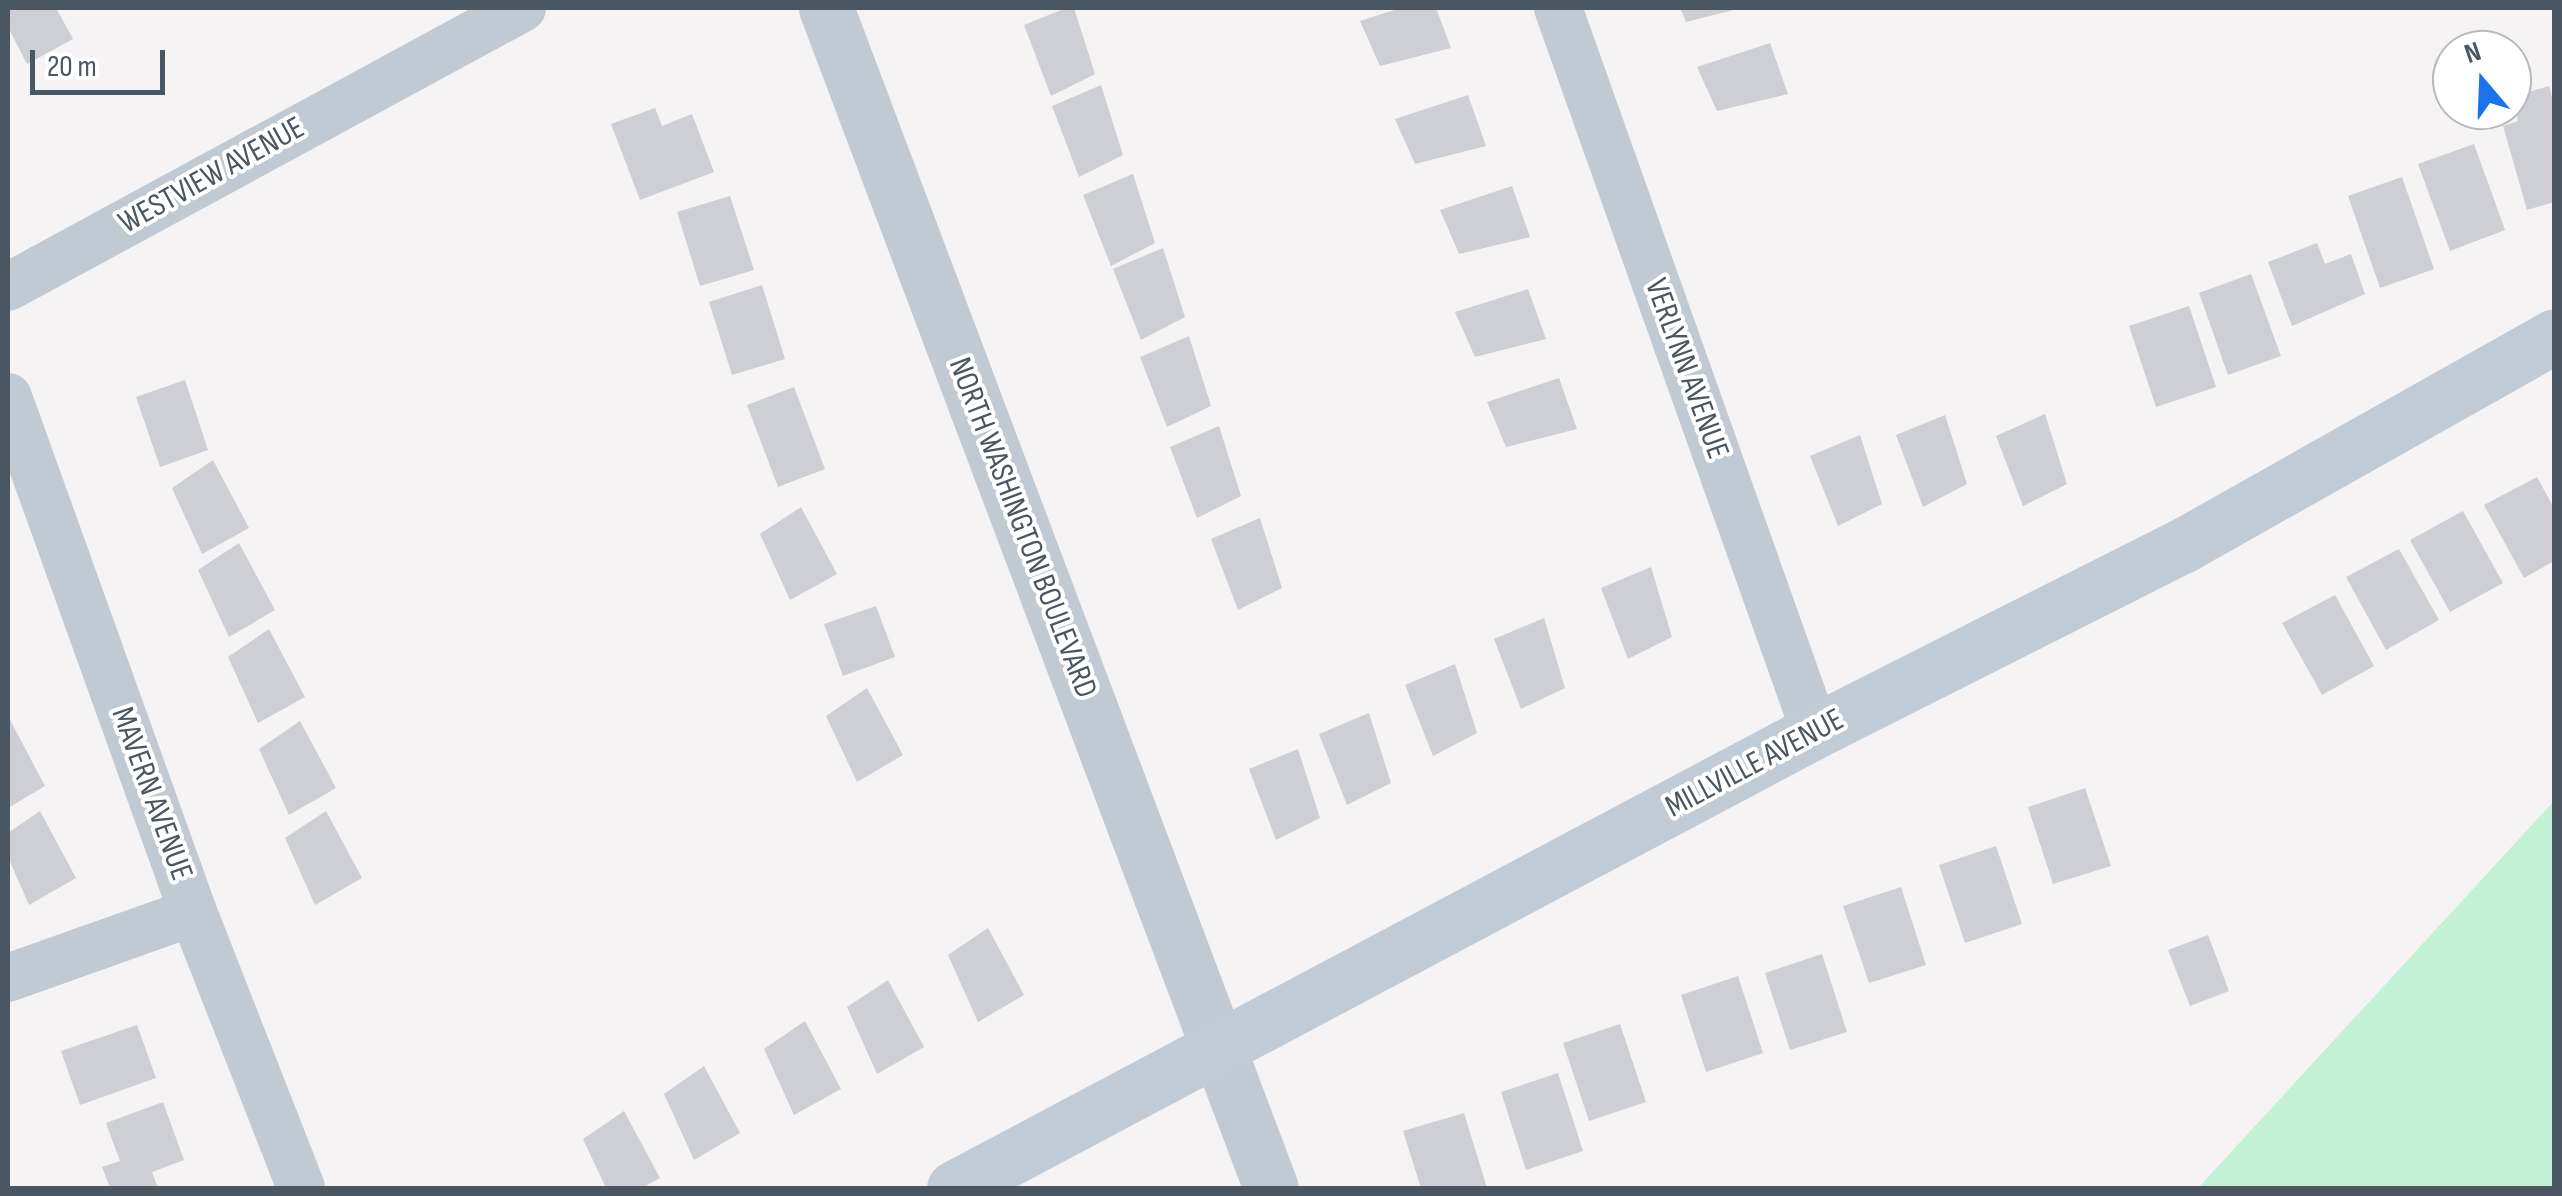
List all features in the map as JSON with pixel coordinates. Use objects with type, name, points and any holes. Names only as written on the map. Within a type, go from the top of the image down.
[{"type":"main road","name":"MILLVILLE AVENUE","points":[[954,1188],[1814,731],[2182,546],[2554,336]]},
{"type":"street","name":"WESTVIEW AVENUE","points":[[8,287],[522,8]]},
{"type":"street","name":"NORTH WASHINGTON BOULEVARD","points":[[826,8],[1271,1188]]},
{"type":"street","name":"VERLYNN AVENUE","points":[[1558,8],[1814,731]]},
{"type":"street","name":"MAVERN AVENUE","points":[[8,397],[193,912],[301,1188]]},
{"type":"street","points":[[8,978],[193,912]]},
{"type":"green space","points":[[2554,801],[2554,1188],[2198,1188]]},
{"type":"building","points":[[8,8],[56,8],[73,39],[27,64],[8,27]]},
{"type":"building","points":[[1074,8],[1095,74],[1051,96],[1024,25]]},
{"type":"building","points":[[1401,8],[1436,8],[1451,48],[1380,66],[1360,21]]},
{"type":"building","points":[[1680,8],[1737,8],[1737,9],[1686,22]]},
{"type":"building","points":[[1770,43],[1788,94],[1717,111],[1697,67]]},
{"type":"building","points":[[1101,85],[1123,155],[1079,177],[1052,106]]},
{"type":"building","points":[[2549,86],[2554,104],[2554,202],[2527,210],[2504,130],[2532,130],[2532,91]]},
{"type":"building","points":[[1468,95],[1486,146],[1415,164],[1395,119]]},
{"type":"building","points":[[655,108],[662,126],[692,114],[714,172],[640,200],[611,124]]},
{"type":"building","points":[[2474,144],[2505,230],[2450,251],[2418,164]]},
{"type":"building","points":[[1133,174],[1155,243],[1111,266],[1083,195]]},
{"type":"building","points":[[2402,177],[2434,269],[2380,288],[2348,196]]},
{"type":"building","points":[[1512,186],[1530,237],[1459,254],[1440,210]]},
{"type":"building","points":[[730,196],[754,270],[700,286],[677,212]]},
{"type":"building","points":[[2317,243],[2325,264],[2351,254],[2365,294],[2292,326],[2268,262]]},
{"type":"building","points":[[1163,248],[1185,317],[1141,340],[1113,269]]},
{"type":"building","points":[[2251,274],[2281,356],[2228,375],[2199,293]]},
{"type":"building","points":[[762,285],[785,359],[732,375],[709,302]]},
{"type":"building","points":[[1528,289],[1546,339],[1475,357],[1455,312]]},
{"type":"building","points":[[2189,306],[2216,387],[2156,407],[2129,326]]},
{"type":"building","points":[[1189,336],[1211,406],[1167,427],[1140,357]]},
{"type":"building","points":[[1559,378],[1577,429],[1506,447],[1487,402]]},
{"type":"building","points":[[185,380],[208,450],[160,467],[136,397]]},
{"type":"building","points":[[794,387],[825,469],[778,487],[747,405]]},
{"type":"building","points":[[2045,414],[2067,484],[2023,506],[1996,436]]},
{"type":"building","points":[[1945,415],[1967,484],[1923,507],[1896,435]]},
{"type":"building","points":[[1219,426],[1241,496],[1197,518],[1170,447]]},
{"type":"building","points":[[1860,435],[1882,504],[1838,526],[1810,456]]},
{"type":"building","points":[[213,460],[249,528],[202,554],[172,488]]},
{"type":"building","points":[[2537,477],[2554,508],[2554,561],[2524,578],[2484,505]]},
{"type":"building","points":[[801,507],[837,574],[790,600],[760,534]]},
{"type":"building","points":[[2463,511],[2503,583],[2450,612],[2410,540]]},
{"type":"building","points":[[1260,518],[1282,588],[1238,610],[1211,539]]},
{"type":"building","points":[[239,543],[275,610],[229,637],[198,570]]},
{"type":"building","points":[[2399,549],[2439,620],[2386,650],[2346,577]]},
{"type":"building","points":[[1651,567],[1672,637],[1628,659],[1601,588]]},
{"type":"building","points":[[2335,595],[2374,666],[2322,695],[2282,623]]},
{"type":"building","points":[[876,606],[895,657],[843,676],[824,624]]},
{"type":"building","points":[[1544,618],[1565,688],[1521,709],[1494,639]]},
{"type":"building","points":[[269,629],[305,697],[258,723],[228,657]]},
{"type":"building","points":[[1455,664],[1477,733],[1433,756],[1405,685]]},
{"type":"building","points":[[867,688],[903,755],[857,782],[826,716]]},
{"type":"building","points":[[1369,713],[1391,783],[1347,805],[1319,734]]},
{"type":"building","points":[[8,716],[45,786],[8,808]]},
{"type":"building","points":[[300,721],[336,788],[289,815],[259,749]]},
{"type":"building","points":[[1298,749],[1320,818],[1276,840],[1249,769]]},
{"type":"building","points":[[2085,788],[2111,866],[2053,884],[2028,807]]},
{"type":"building","points":[[40,811],[76,878],[29,905],[8,857],[8,833]]},
{"type":"building","points":[[326,811],[362,878],[315,905],[285,838]]},
{"type":"building","points":[[1996,846],[2022,924],[1965,943],[1939,865]]},
{"type":"building","points":[[1901,887],[1926,965],[1869,983],[1843,906]]},
{"type":"building","points":[[988,928],[1024,995],[978,1022],[948,955]]},
{"type":"building","points":[[2208,935],[2229,991],[2190,1006],[2168,950]]},
{"type":"building","points":[[1822,954],[1847,1032],[1790,1050],[1765,973]]},
{"type":"building","points":[[1738,976],[1763,1053],[1706,1072],[1681,995]]},
{"type":"building","points":[[888,980],[924,1047],[877,1074],[847,1007]]},
{"type":"building","points":[[805,1021],[841,1089],[794,1115],[764,1049]]},
{"type":"building","points":[[1620,1024],[1646,1102],[1589,1121],[1563,1043]]},
{"type":"building","points":[[137,1025],[156,1078],[80,1105],[61,1051]]},
{"type":"building","points":[[704,1066],[740,1133],[694,1160],[664,1094]]},
{"type":"building","points":[[1558,1073],[1583,1151],[1526,1170],[1501,1092]]},
{"type":"building","points":[[163,1102],[184,1160],[152,1172],[158,1188],[110,1188],[102,1167],[120,1161],[106,1123]]},
{"type":"building","points":[[624,1111],[660,1178],[642,1188],[606,1188],[583,1139]]},
{"type":"building","points":[[1464,1113],[1487,1188],[1421,1188],[1403,1131]]}]
